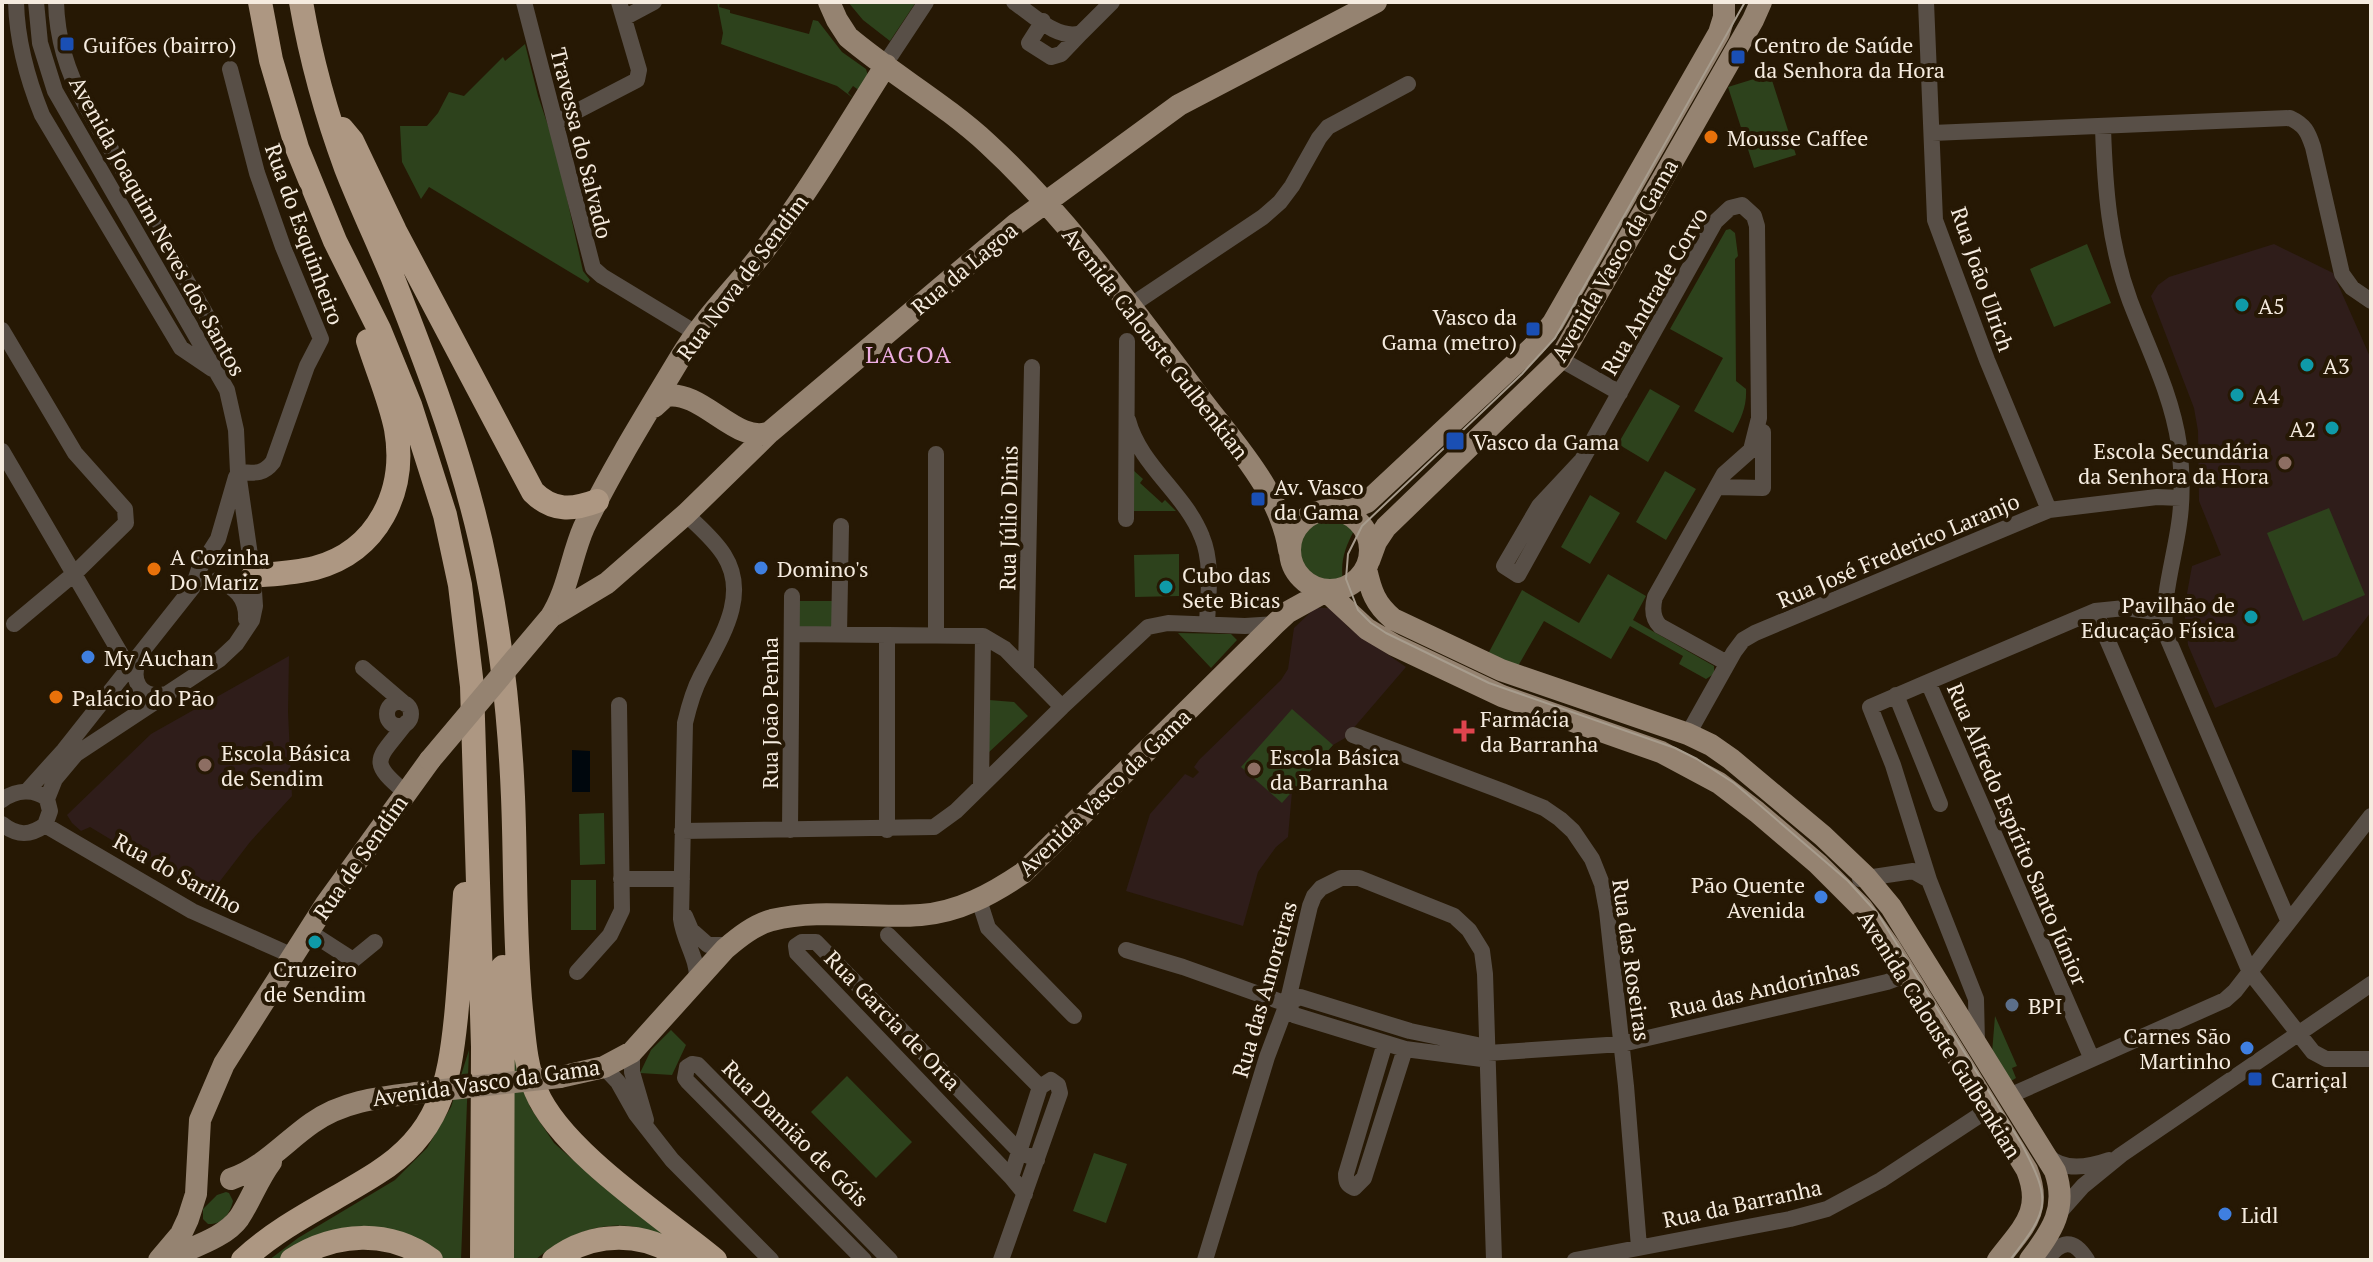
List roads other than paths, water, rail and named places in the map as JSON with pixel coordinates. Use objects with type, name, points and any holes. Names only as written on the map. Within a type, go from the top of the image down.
[{"type":"highway","points":[[260,2],[271,60],[297,148],[347,269],[396,369],[430,462],[445,515],[466,617],[472,675],[483,1047],[482,1260]]},
{"type":"highway","points":[[301,2],[327,111],[347,170],[424,359],[456,453],[488,575],[513,795],[516,943],[525,1047],[537,1093],[564,1134],[596,1164],[715,1260]]},
{"type":"highway","points":[[327,111],[352,141],[390,220],[533,492],[548,505],[559,508],[581,507],[597,501]]},
{"type":"highway","points":[[253,576],[315,568],[348,553],[368,537],[385,515],[395,487],[398,447],[393,418],[358,313],[347,269]]},
{"type":"highway","points":[[502,1260],[503,689]]},
{"type":"highway","points":[[243,1260],[266,1241],[396,1160],[420,1137],[440,1104],[449,1076],[455,1030],[474,748]]},
{"type":"highway","points":[[564,1134],[681,1217],[734,1260]]},
{"type":"highway","points":[[257,1260],[317,1208]]},
{"type":"highway","points":[[292,1260],[323,1243],[357,1238],[398,1243],[431,1260]]},
{"type":"highway","points":[[554,1260],[586,1243],[615,1238],[646,1241],[661,1246],[683,1260]]},
{"type":"main road","name":"Avenida Calouste Gulbenkian","points":[[830,2],[848,37],[888,60],[966,124],[1046,202],[1130,306],[1265,485],[1285,529],[1291,559]]},
{"type":"main road","name":"Rua da Lagoa","points":[[550,618],[607,583],[686,514],[770,432],[987,246],[1046,202],[1179,105],[1376,2]]},
{"type":"main road","name":"Avenida Vasco da Gama","points":[[1333,511],[1367,502],[1534,346],[1553,323],[1719,33],[1724,2]]},
{"type":"main road","name":"Avenida Vasco da Gama","points":[[1367,565],[1386,527],[1560,359],[1761,2],[1739,2]]},
{"type":"main road","name":"Rua Nova de Sendim","points":[[550,618],[597,501],[680,357],[789,217],[888,60]]},
{"type":"main road","points":[[680,357],[673,378],[675,385],[688,398],[754,434],[770,432]]},
{"type":"main road","points":[[644,421],[654,406],[666,396],[688,398]]},
{"type":"main road","points":[[733,424],[745,441],[743,457]]},
{"type":"main road","name":"Avenida Calouste Gulbenkian","points":[[1265,485],[1295,506],[1333,511]]},
{"type":"main road","points":[[1333,511],[1353,517],[1366,533],[1369,542],[1367,565],[1348,586],[1326,591],[1306,584],[1291,559],[1291,538],[1304,519],[1333,511]]},
{"type":"main road","name":"Avenida Vasco da Gama","points":[[1275,624],[1291,590],[1291,559]]},
{"type":"main road","name":"Avenida Calouste Gulbenkian","points":[[1367,565],[1373,598],[1393,619],[1501,670],[1688,734],[1711,745],[1823,836],[1866,877],[1898,918],[2046,1154],[2059,1185],[2059,1213]]},
{"type":"main road","points":[[566,580],[568,591],[582,600]]},
{"type":"main road","name":"Avenida Calouste Gulbenkian","points":[[1326,591],[1367,629],[1424,661],[1502,696],[1661,752],[1709,776],[1809,856],[1846,891],[1877,928],[2027,1170],[2034,1192],[2032,1211]]},
{"type":"main road","name":"Avenida Vasco da Gama","points":[[229,1179],[250,1170],[303,1130],[348,1104],[560,1077],[604,1067],[632,1052],[730,945],[771,920],[800,916],[923,915],[979,900],[1023,873],[1288,612],[1326,591]]},
{"type":"main road","name":"Rua de Sendim","points":[[159,1260],[181,1234],[196,1194],[200,1120],[224,1064],[308,931],[405,792],[550,618]]},
{"type":"main road","name":"Rua de Sendim","points":[[200,1120],[201,1148],[207,1168],[213,1176],[239,1182],[245,1188],[246,1203]]},
{"type":"main road","name":"Avenida Vasco da Gama","points":[[246,1203],[270,1163],[303,1130]]},
{"type":"main road","name":"Rua de Sendim","points":[[190,1211],[208,1187],[229,1179]]},
{"type":"main road","points":[[166,1260],[233,1225],[246,1203]]},
{"type":"main road","points":[[190,1211],[190,1226],[195,1234],[204,1238],[214,1236]]},
{"type":"main road","points":[[1998,1260],[2028,1222],[2032,1211]]},
{"type":"main road","points":[[2030,1260],[2052,1229],[2059,1213]]},
{"type":"street","points":[[16,2],[28,82],[42,115],[181,348],[218,374]]},
{"type":"street","name":"Avenida Joaquim Neves dos Santos","points":[[36,2],[40,43],[55,91],[227,390],[234,418],[255,606],[245,633],[230,652],[76,754],[55,779],[47,799]]},
{"type":"street","points":[[56,2],[60,41],[67,66],[85,104],[215,330],[218,374]]},
{"type":"street","name":"Travessa do Salvado","points":[[524,2],[593,268],[612,283],[696,333]]},
{"type":"street","points":[[556,122],[637,80],[639,70],[621,10],[654,2]]},
{"type":"street","name":"Rua Nova de Sendim","points":[[888,60],[926,2]]},
{"type":"street","points":[[1014,2],[1066,35],[1081,33]]},
{"type":"street","points":[[1043,21],[1029,43],[1051,57],[1061,54],[1112,2]]},
{"type":"street","name":"Rua João Ulrich","points":[[1926,2],[1935,220],[1987,360],[2049,510]]},
{"type":"street","name":"Rua do Esquinheiro","points":[[230,69],[257,173],[321,339],[307,366],[273,462],[267,470],[258,474],[238,472]]},
{"type":"street","points":[[1130,306],[1263,217],[1280,202],[1328,127],[1408,84]]},
{"type":"street","points":[[1932,133],[2103,128],[2282,117],[2301,123],[2307,131],[2342,274],[2352,288],[2371,301]]},
{"type":"street","points":[[2103,128],[2108,222],[2129,300],[2176,424],[2182,472],[2179,522],[2164,613],[2168,642],[2288,920]]},
{"type":"street","name":"Rua Andrade Corvo","points":[[1582,460],[1539,506],[1504,566],[1518,575],[1715,222],[1730,208],[1742,205],[1754,216],[1757,226],[1759,418],[1751,450],[1729,468],[1717,487],[1655,597],[1653,609],[1655,621],[1660,626],[1727,663]]},
{"type":"street","points":[[2,330],[75,453],[121,503],[127,516],[126,523],[75,573],[14,624]]},
{"type":"street","points":[[1126,519],[1127,341]]},
{"type":"street","points":[[1560,359],[1620,393]]},
{"type":"street","name":"Rua Júlio Dinis","points":[[1026,670],[1032,367]]},
{"type":"street","points":[[1717,487],[1763,488],[1763,422],[1759,418]]},
{"type":"street","points":[[1128,420],[1140,449],[1203,537],[1208,568],[1207,624]]},
{"type":"street","points":[[2,451],[129,668]]},
{"type":"street","points":[[936,454],[936,634]]},
{"type":"street","name":"Avenida Joaquim Neves dos Santos","points":[[27,791],[148,647],[193,587],[199,569],[218,539],[238,472]]},
{"type":"street","name":"Rua José Frederico Laranjo","points":[[1688,734],[1727,663],[1743,640],[1755,633],[2049,510],[2157,497],[2181,498]]},
{"type":"street","points":[[686,514],[723,553],[733,573],[735,594],[717,649],[691,697],[685,723],[682,930],[697,966],[697,980]]},
{"type":"street","points":[[839,634],[841,526]]},
{"type":"street","points":[[193,587],[217,580],[253,576]]},
{"type":"street","points":[[217,580],[232,588],[245,603],[245,633]]},
{"type":"street","name":"Rua João Penha","points":[[790,830],[792,596]]},
{"type":"street","name":"Rua Alfredo Espírito Santo Júnior","points":[[2091,1057],[1928,682],[2095,611],[2125,608],[2164,613]]},
{"type":"street","points":[[2095,611],[2250,972],[2313,1052],[2326,1059],[2371,1059]]},
{"type":"street","points":[[682,831],[934,827],[956,811],[1148,627],[1168,623],[1275,624]]},
{"type":"street","points":[[792,634],[983,636],[1005,649],[1062,707]]},
{"type":"street","points":[[887,635],[887,830]]},
{"type":"street","points":[[981,786],[983,636]]},
{"type":"street","name":"Avenida Joaquim Neves dos Santos","points":[[148,647],[135,670],[135,680],[140,688],[157,696],[182,685]]},
{"type":"street","points":[[363,668],[405,704],[411,713],[381,758],[381,771],[405,792]]},
{"type":"street","points":[[1928,682],[1870,707],[1893,765],[1929,880]]},
{"type":"street","points":[[386,687],[389,747]]},
{"type":"street","points":[[1896,695],[1940,804]]},
{"type":"street","points":[[388,715],[393,704],[405,704]]},
{"type":"street","points":[[577,972],[597,951],[622,910],[619,705]]},
{"type":"street","points":[[388,715],[396,725],[406,723]]},
{"type":"street","name":"Rua das Roseiras","points":[[1353,735],[1544,808],[1573,831],[1592,859],[1602,884],[1622,1044],[1639,1247]]},
{"type":"street","points":[[2,800],[6,796],[27,791],[37,792],[47,799],[50,811],[45,825],[32,832],[7,832]]},
{"type":"street","points":[[2009,1096],[2225,1000],[2371,816]]},
{"type":"street","name":"Rua do Sarilho","points":[[45,825],[192,911],[293,956]]},
{"type":"street","name":"Avenida Calouste Gulbenkian","points":[[1866,877],[1913,871],[1929,880],[1976,999],[1977,1045]]},
{"type":"street","points":[[1846,891],[1850,883],[1866,877]]},
{"type":"street","name":"Rua das Amoreiras","points":[[1205,1260],[1267,1057],[1287,1004],[1314,896],[1330,882],[1341,878],[1359,878],[1439,908],[1461,921],[1482,951],[1494,1260]]},
{"type":"street","points":[[621,879],[682,879]]},
{"type":"street","points":[[979,900],[988,928],[1074,1016]]},
{"type":"street","points":[[681,903],[691,930],[700,939],[708,945],[730,945]]},
{"type":"street","points":[[308,931],[353,960],[375,942]]},
{"type":"street","points":[[888,935],[1040,1087]]},
{"type":"street","name":"Rua Garcia de Orta","points":[[1011,1177],[797,953],[796,946],[802,942],[816,942],[1019,1151]]},
{"type":"street","name":"Rua das Andorinhas","points":[[1126,950],[1287,1004],[1294,1015],[1385,1043],[1405,1049],[1482,1059],[1488,1053],[1622,1044],[1906,975]]},
{"type":"street","points":[[2059,1213],[2083,1186],[2121,1155],[2371,984]]},
{"type":"street","name":"Rua das Andorinhas","points":[[1287,1004],[1300,997],[1410,1031],[1482,1046],[1488,1053]]},
{"type":"street","points":[[1385,1043],[1346,1174],[1346,1181],[1354,1188],[1364,1178],[1405,1049]]},
{"type":"street","points":[[632,1052],[632,1072],[647,1126]]},
{"type":"street","name":"Rua Damião de Góis","points":[[864,1260],[688,1082],[685,1078],[687,1067],[698,1065],[890,1260]]},
{"type":"street","points":[[604,1067],[618,1082],[636,1114],[672,1160],[771,1260]]},
{"type":"street","points":[[1001,1260],[1025,1194],[1060,1093],[1058,1085],[1051,1080],[1040,1087],[1011,1177],[1025,1194]]},
{"type":"street","name":"Rua da Barranha","points":[[1575,1260],[1615,1256],[1639,1247],[1827,1209],[1881,1180],[1989,1109]]},
{"type":"street","points":[[1019,1151],[1037,1160]]},
{"type":"street","points":[[2046,1154],[2059,1165],[2072,1167],[2099,1163],[2121,1155]]},
{"type":"street","points":[[2032,1211],[2043,1195],[2121,1155]]},
{"type":"street","points":[[2046,1260],[2059,1245],[2065,1243],[2077,1248],[2087,1260]]},
{"type":"tram line","points":[[1745,2],[1555,338],[1522,374],[1362,526],[1348,554],[1346,579],[1358,610],[1386,633],[1489,683],[1675,748],[1697,759],[1734,783],[1848,881],[1878,914],[2021,1143],[2038,1179],[2042,1192],[2039,1216],[2010,1260]]},
{"type":"place","name":"Guifões (bairro)","points":[[67,44]]},
{"type":"place","name":"Centro de Saúde da Senhora da Hora","points":[[1738,57]]},
{"type":"place","name":"Mousse Caffee","points":[[1711,137]]},
{"type":"place","name":"A5","points":[[2242,305]]},
{"type":"place","name":"Vasco da Gama (metro)","points":[[1533,329]]},
{"type":"place","name":"A3","points":[[2307,365]]},
{"type":"place","name":"A4","points":[[2237,395]]},
{"type":"place","name":"A2","points":[[2332,428]]},
{"type":"place","name":"Vasco da Gama","points":[[1455,441]]},
{"type":"place","name":"Escola Secundária da Senhora da Hora","points":[[2285,463]]},
{"type":"place","name":"Av. Vasco da Gama","points":[[1258,499]]},
{"type":"place","name":"Domino's","points":[[761,568]]},
{"type":"place","name":"A Cozinha Do Mariz","points":[[154,569]]},
{"type":"place","name":"Cubo das Sete Bicas","points":[[1166,587]]},
{"type":"place","name":"Pavilhão de Educação Física","points":[[2251,617]]},
{"type":"place","name":"My Auchan","points":[[88,657]]},
{"type":"place","name":"Palácio do Pão","points":[[56,697]]},
{"type":"place","name":"Farmácia da Barranha","points":[[1464,731]]},
{"type":"place","name":"Escola Básica de Sendim","points":[[205,765]]},
{"type":"place","name":"Escola Básica da Barranha","points":[[1254,769]]},
{"type":"place","name":"Pão Quente Avenida","points":[[1821,897]]},
{"type":"place","name":"Cruzeiro de Sendim","points":[[315,942]]},
{"type":"place","name":"BPI","points":[[2012,1005]]},
{"type":"place","name":"Carnes São Martinho","points":[[2247,1048]]},
{"type":"place","name":"Carriçal","points":[[2255,1079]]},
{"type":"place","name":"Lidl","points":[[2225,1214]]},
{"type":"district","name":"LAGOA","points":[[909,354]]}]
